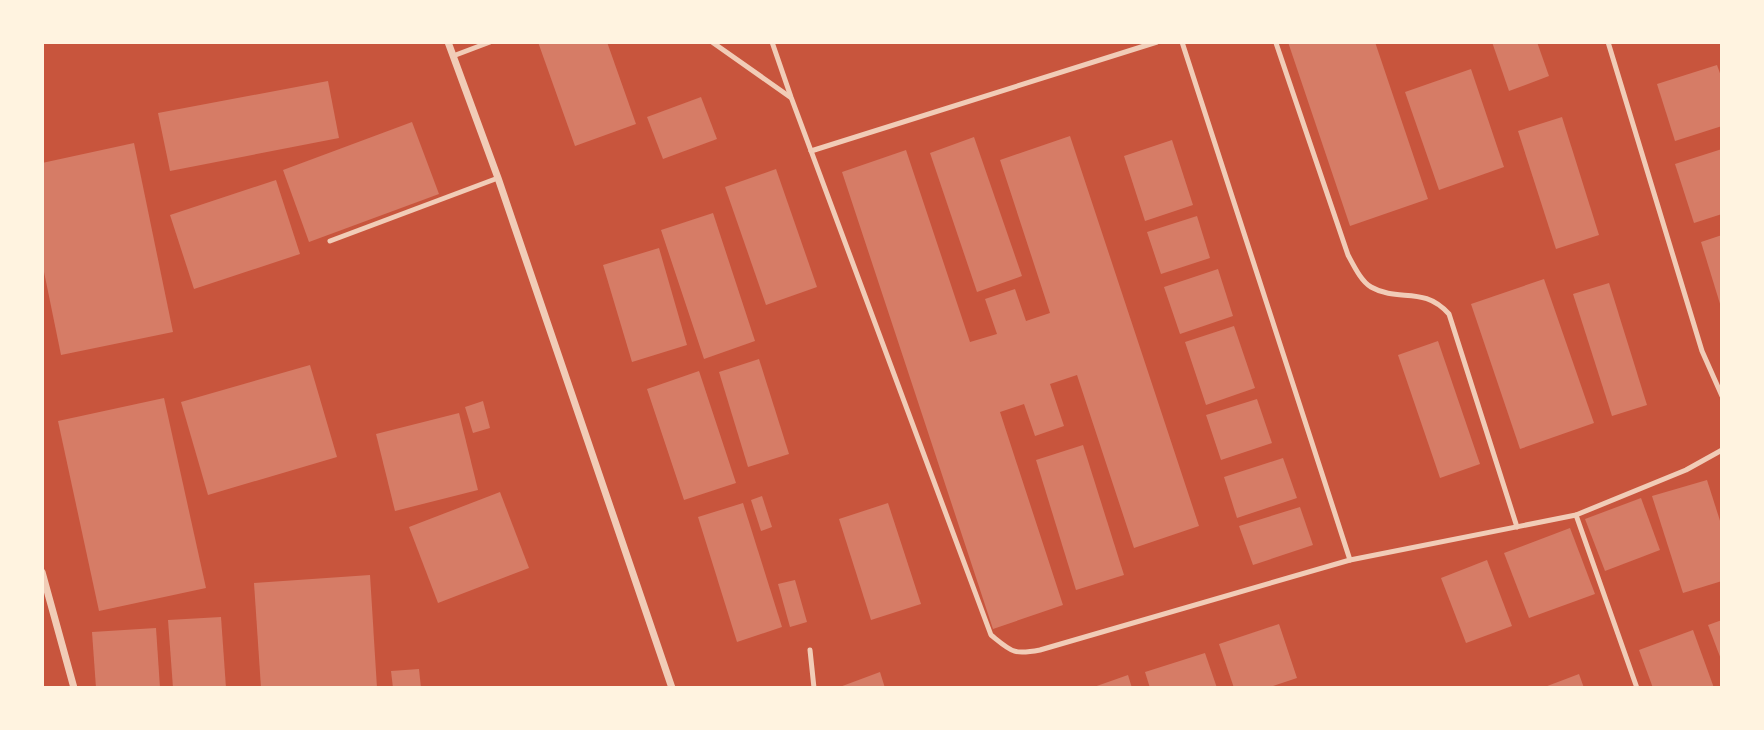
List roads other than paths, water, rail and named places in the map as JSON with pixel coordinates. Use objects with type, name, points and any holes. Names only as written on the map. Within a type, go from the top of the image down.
[{"type":"street","points":[[448,42],[498,178],[672,688]]},
{"type":"street","points":[[42,572],[74,688]]},
{"type":"lane","points":[[453,56],[490,42]]},
{"type":"lane","points":[[712,42],[790,97]]},
{"type":"lane","points":[[772,42],[790,97],[991,635],[1008,649],[1021,653],[1040,650],[1350,560],[1576,515],[1686,470],[1722,450]]},
{"type":"lane","points":[[811,150],[1157,42]]},
{"type":"lane","points":[[1182,42],[1350,560]]},
{"type":"lane","points":[[1608,42],[1702,351],[1722,396]]},
{"type":"lane","points":[[1276,43],[1348,255],[1359,273],[1369,286],[1385,292],[1416,295],[1441,305],[1449,314],[1517,527]]},
{"type":"lane","points":[[330,240],[498,178]]},
{"type":"lane","points":[[1576,515],[1637,688]]},
{"type":"lane","points":[[810,650],[814,688]]}]
